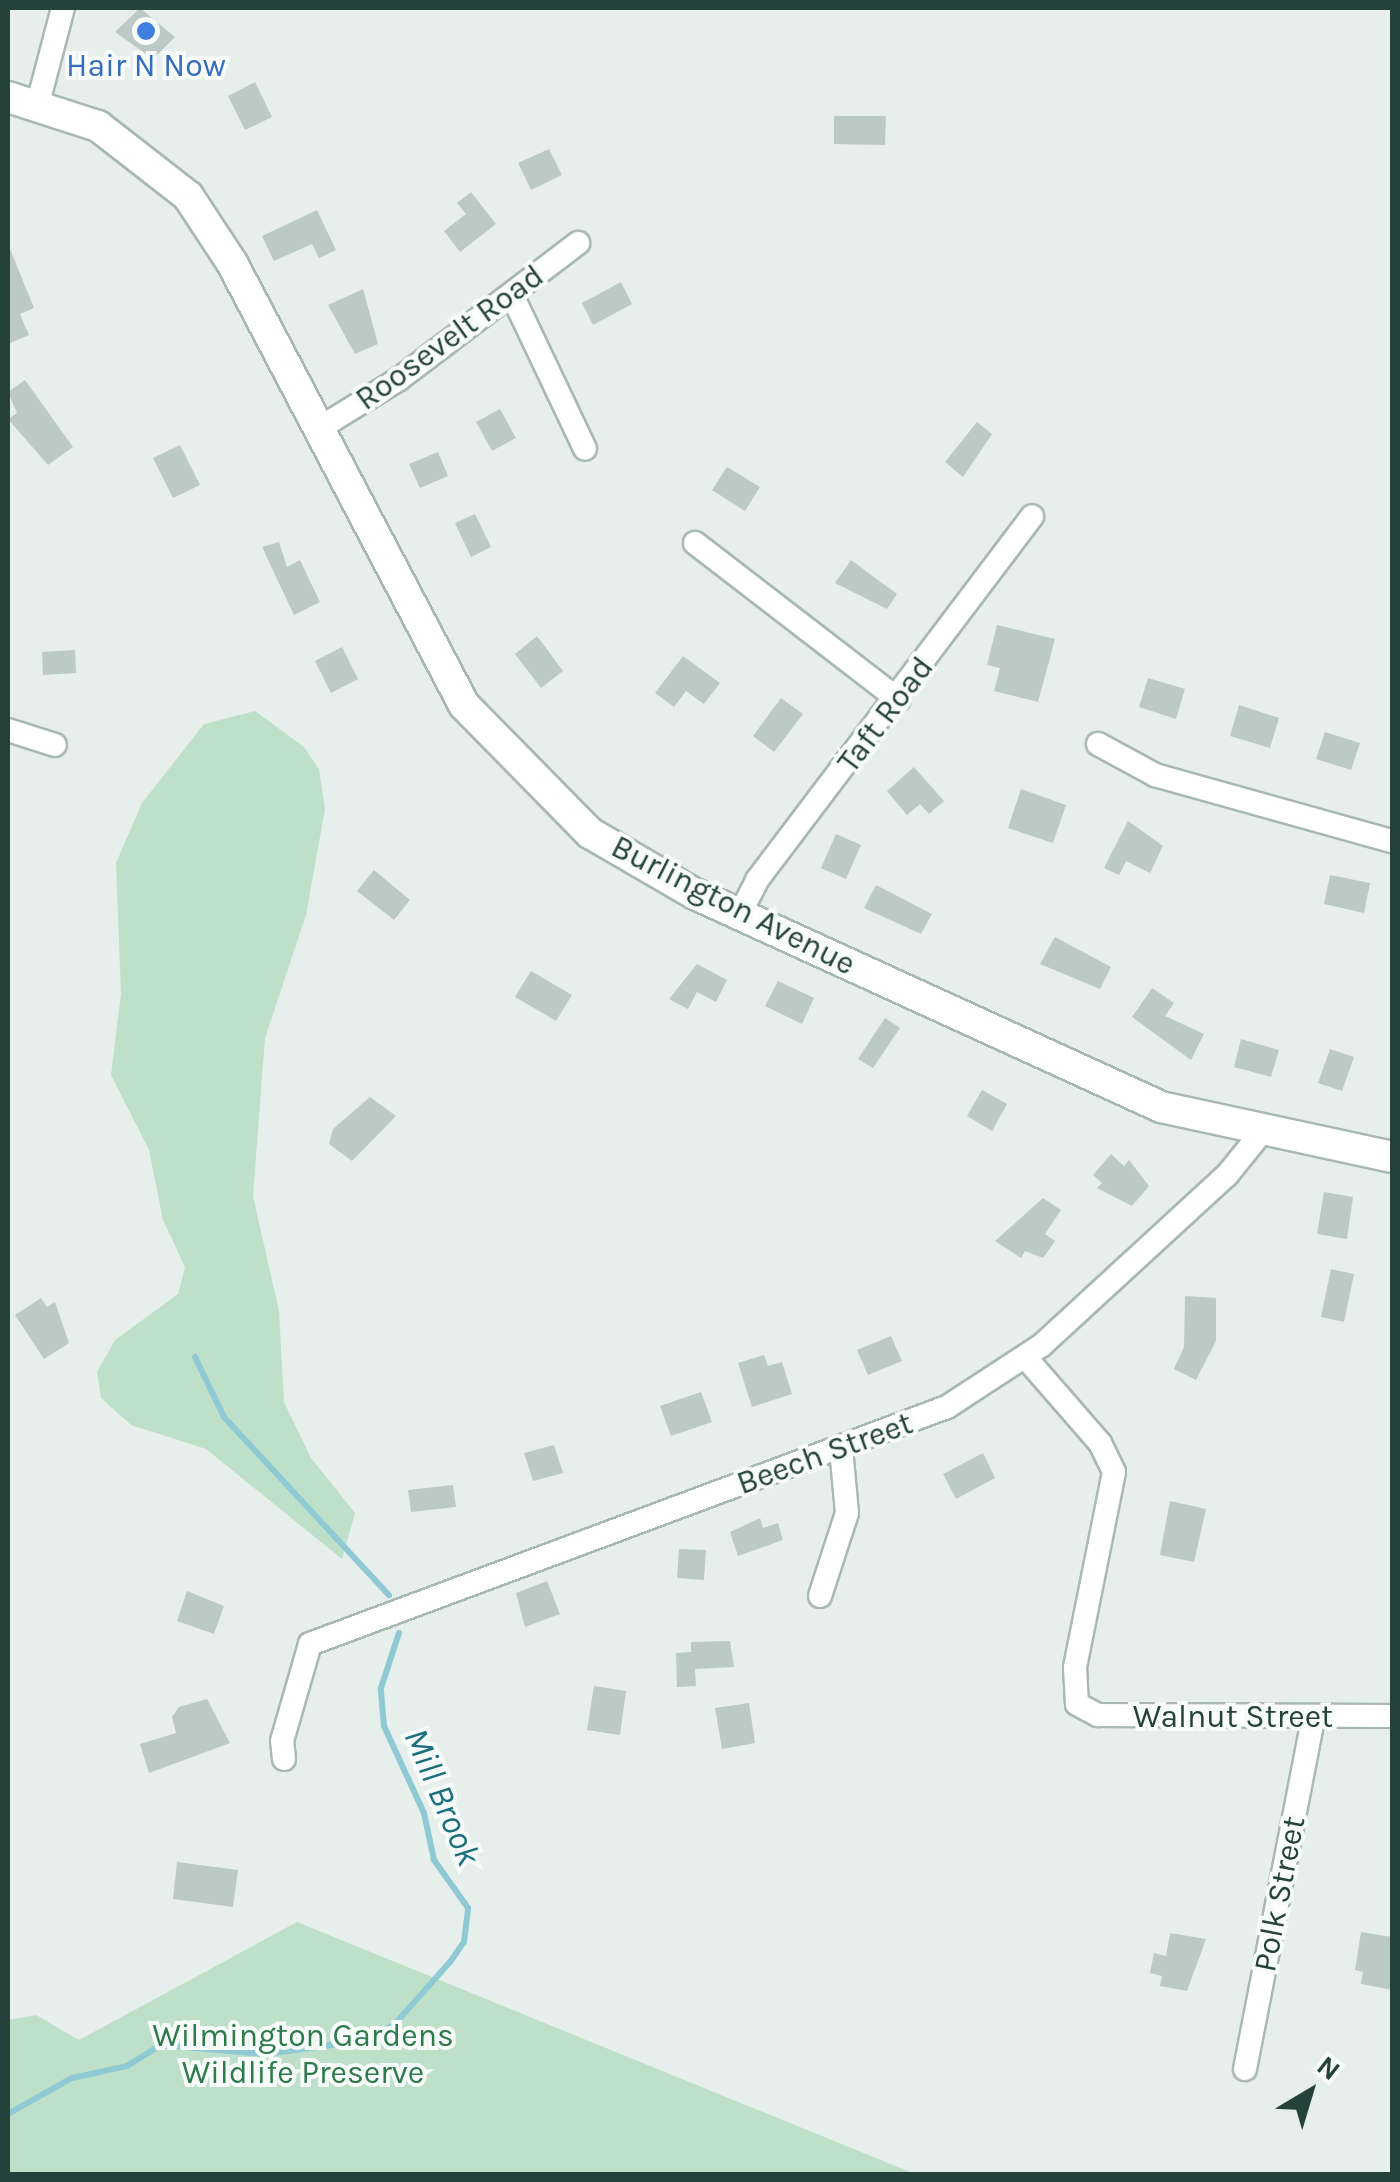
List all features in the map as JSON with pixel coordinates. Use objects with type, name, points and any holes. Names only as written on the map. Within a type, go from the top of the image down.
[{"type":"main road","name":"Burlington Avenue","points":[[8,97],[38,103],[121,140],[188,196],[318,429],[429,647],[490,738],[590,832],[740,914],[1161,1108],[1260,1134],[1392,1157]]},
{"type":"street","points":[[38,103],[63,8]]},
{"type":"street","name":"Roosevelt Road","points":[[318,429],[512,296],[578,244]]},
{"type":"street","points":[[512,296],[584,449]]},
{"type":"street","name":"Taft Road","points":[[740,914],[757,880],[899,700],[1032,516]]},
{"type":"street","points":[[695,542],[899,700]]},
{"type":"street","points":[[8,730],[55,745]]},
{"type":"street","points":[[1098,744],[1156,775],[1392,841]]},
{"type":"street","name":"Beech Street","points":[[284,1758],[282,1741],[310,1644],[947,1407],[1026,1358],[1227,1175],[1260,1134]]},
{"type":"street","name":"Walnut Street","points":[[1026,1358],[1100,1443],[1114,1472],[1075,1667],[1076,1704],[1098,1715],[1392,1716]]},
{"type":"street","points":[[820,1596],[847,1513],[841,1448]]},
{"type":"street","name":"Polk Street","points":[[1244,2069],[1313,1718]]},
{"type":"green space","points":[[255,711],[304,747],[319,769],[325,809],[306,915],[265,1038],[253,1196],[279,1311],[284,1402],[311,1458],[355,1513],[342,1559],[206,1449],[131,1425],[101,1398],[97,1372],[115,1340],[178,1294],[185,1267],[163,1220],[149,1150],[111,1075],[121,994],[116,863],[142,803],[204,724]]},
{"type":"green space","name":"Wilmington Gardens Wildlife Preserve","points":[[297,1922],[915,2174],[8,2174],[8,2020],[36,2015],[79,2040]]},
{"type":"building","points":[[140,8],[175,37],[153,59],[115,32]]},
{"type":"building","points":[[255,82],[272,117],[245,130],[228,96]]},
{"type":"building","points":[[834,116],[886,116],[885,145],[834,144]]},
{"type":"building","points":[[549,149],[562,175],[531,190],[518,163]]},
{"type":"building","points":[[471,192],[496,224],[460,252],[444,231],[466,214],[457,203]]},
{"type":"building","points":[[317,210],[336,250],[319,258],[312,244],[274,261],[262,236]]},
{"type":"building","points":[[8,244],[34,308],[20,314],[29,335],[8,344]]},
{"type":"building","points":[[621,282],[632,304],[593,325],[582,303]]},
{"type":"building","points":[[363,289],[378,344],[355,354],[328,305]]},
{"type":"building","points":[[25,380],[73,447],[48,465],[8,419],[17,413],[8,392]]},
{"type":"building","points":[[500,409],[516,438],[492,451],[476,422]]},
{"type":"building","points":[[977,422],[992,434],[963,477],[945,462]]},
{"type":"building","points":[[180,445],[200,485],[173,498],[153,458]]},
{"type":"building","points":[[438,452],[448,476],[420,488],[409,464]]},
{"type":"building","points":[[727,467],[760,487],[745,511],[712,490]]},
{"type":"building","points":[[475,514],[491,547],[471,557],[455,523]]},
{"type":"building","points":[[279,542],[287,567],[300,560],[320,602],[294,615],[262,547]]},
{"type":"building","points":[[851,560],[897,594],[887,609],[835,583]]},
{"type":"building","points":[[997,625],[1055,639],[1038,702],[994,691],[1000,668],[987,665]]},
{"type":"building","points":[[537,636],[563,671],[541,688],[515,654]]},
{"type":"building","points":[[342,647],[358,679],[331,693],[315,661]]},
{"type":"building","points":[[75,650],[76,673],[43,675],[42,652]]},
{"type":"building","points":[[683,656],[720,683],[704,704],[686,691],[674,707],[655,693]]},
{"type":"building","points":[[1148,678],[1185,689],[1176,719],[1139,707]]},
{"type":"building","points":[[781,698],[803,714],[774,752],[753,736]]},
{"type":"building","points":[[1239,705],[1279,718],[1270,748],[1230,736]]},
{"type":"building","points":[[1325,732],[1360,743],[1351,770],[1316,759]]},
{"type":"building","points":[[914,767],[944,801],[929,814],[920,804],[907,815],[887,791]]},
{"type":"building","points":[[1021,789],[1066,805],[1053,843],[1008,828]]},
{"type":"building","points":[[1128,821],[1163,846],[1150,873],[1126,861],[1119,875],[1104,868]]},
{"type":"building","points":[[836,834],[861,845],[846,879],[821,868]]},
{"type":"building","points":[[374,870],[410,900],[394,920],[357,891]]},
{"type":"building","points":[[1330,875],[1370,883],[1364,913],[1324,904]]},
{"type":"building","points":[[876,885],[932,914],[921,934],[864,908]]},
{"type":"building","points":[[1055,937],[1111,967],[1100,989],[1040,964]]},
{"type":"building","points":[[697,964],[727,980],[716,1002],[697,992],[688,1009],[669,999]]},
{"type":"building","points":[[531,971],[572,995],[556,1021],[515,997]]},
{"type":"building","points":[[778,981],[814,998],[802,1024],[765,1006]]},
{"type":"building","points":[[1152,988],[1174,1003],[1165,1016],[1204,1034],[1191,1060],[1132,1017]]},
{"type":"building","points":[[885,1018],[900,1028],[873,1068],[858,1059]]},
{"type":"building","points":[[1241,1039],[1279,1050],[1271,1077],[1234,1067]]},
{"type":"building","points":[[1330,1049],[1354,1057],[1342,1091],[1318,1083]]},
{"type":"building","points":[[982,1090],[1007,1104],[992,1131],[967,1116]]},
{"type":"building","points":[[370,1097],[396,1116],[352,1161],[329,1144],[333,1129]]},
{"type":"building","points":[[1111,1154],[1124,1166],[1129,1160],[1149,1186],[1132,1206],[1097,1188],[1102,1183],[1093,1175]]},
{"type":"building","points":[[1324,1192],[1353,1197],[1347,1239],[1317,1234]]},
{"type":"building","points":[[1043,1198],[1061,1210],[1045,1234],[1055,1241],[1043,1258],[1025,1251],[1021,1258],[995,1241]]},
{"type":"building","points":[[1331,1269],[1354,1274],[1344,1322],[1321,1317]]},
{"type":"building","points":[[1185,1296],[1216,1298],[1216,1341],[1196,1380],[1174,1369],[1184,1347]]},
{"type":"building","points":[[41,1298],[47,1307],[55,1302],[69,1343],[44,1359],[15,1315]]},
{"type":"building","points":[[891,1336],[902,1361],[868,1375],[857,1350]]},
{"type":"building","points":[[764,1355],[768,1366],[782,1362],[792,1394],[752,1407],[738,1363]]},
{"type":"building","points":[[701,1392],[712,1422],[671,1436],[660,1406]]},
{"type":"building","points":[[554,1445],[563,1473],[533,1481],[524,1453]]},
{"type":"building","points":[[983,1453],[995,1478],[956,1499],[943,1474]]},
{"type":"building","points":[[453,1485],[456,1507],[411,1512],[408,1490]]},
{"type":"building","points":[[1170,1501],[1206,1509],[1194,1562],[1160,1555]]},
{"type":"building","points":[[760,1518],[763,1528],[778,1523],[783,1540],[738,1556],[730,1532]]},
{"type":"building","points":[[679,1549],[706,1550],[704,1580],[677,1578]]},
{"type":"building","points":[[547,1581],[560,1614],[525,1627],[516,1593]]},
{"type":"building","points":[[187,1591],[224,1606],[214,1634],[177,1621]]},
{"type":"building","points":[[730,1641],[734,1667],[695,1669],[696,1686],[677,1687],[676,1653],[691,1652],[691,1642]]},
{"type":"building","points":[[594,1686],[626,1691],[620,1735],[587,1730]]},
{"type":"building","points":[[207,1699],[230,1743],[149,1773],[140,1744],[176,1733],[172,1717],[179,1707]]},
{"type":"building","points":[[749,1703],[755,1743],[722,1749],[715,1708]]},
{"type":"building","points":[[177,1862],[238,1870],[233,1907],[173,1899]]},
{"type":"building","points":[[1361,1932],[1392,1937],[1392,1990],[1361,1984],[1363,1972],[1355,1970]]},
{"type":"building","points":[[1170,1933],[1206,1939],[1187,1991],[1160,1986],[1162,1976],[1150,1973],[1154,1953],[1166,1956]]},
{"type":"waterway","name":"Mill Brook","points":[[195,1357],[224,1417],[389,1595]]},
{"type":"waterway","name":"Mill Brook","points":[[8,2114],[72,2078],[127,2066],[161,2045],[266,2054],[346,2043],[393,2026],[450,1962],[464,1942],[468,1908],[434,1860],[424,1813],[384,1726],[381,1688],[399,1633]]},
{"type":"place","name":"Hair N Now","points":[[146,31]]}]
